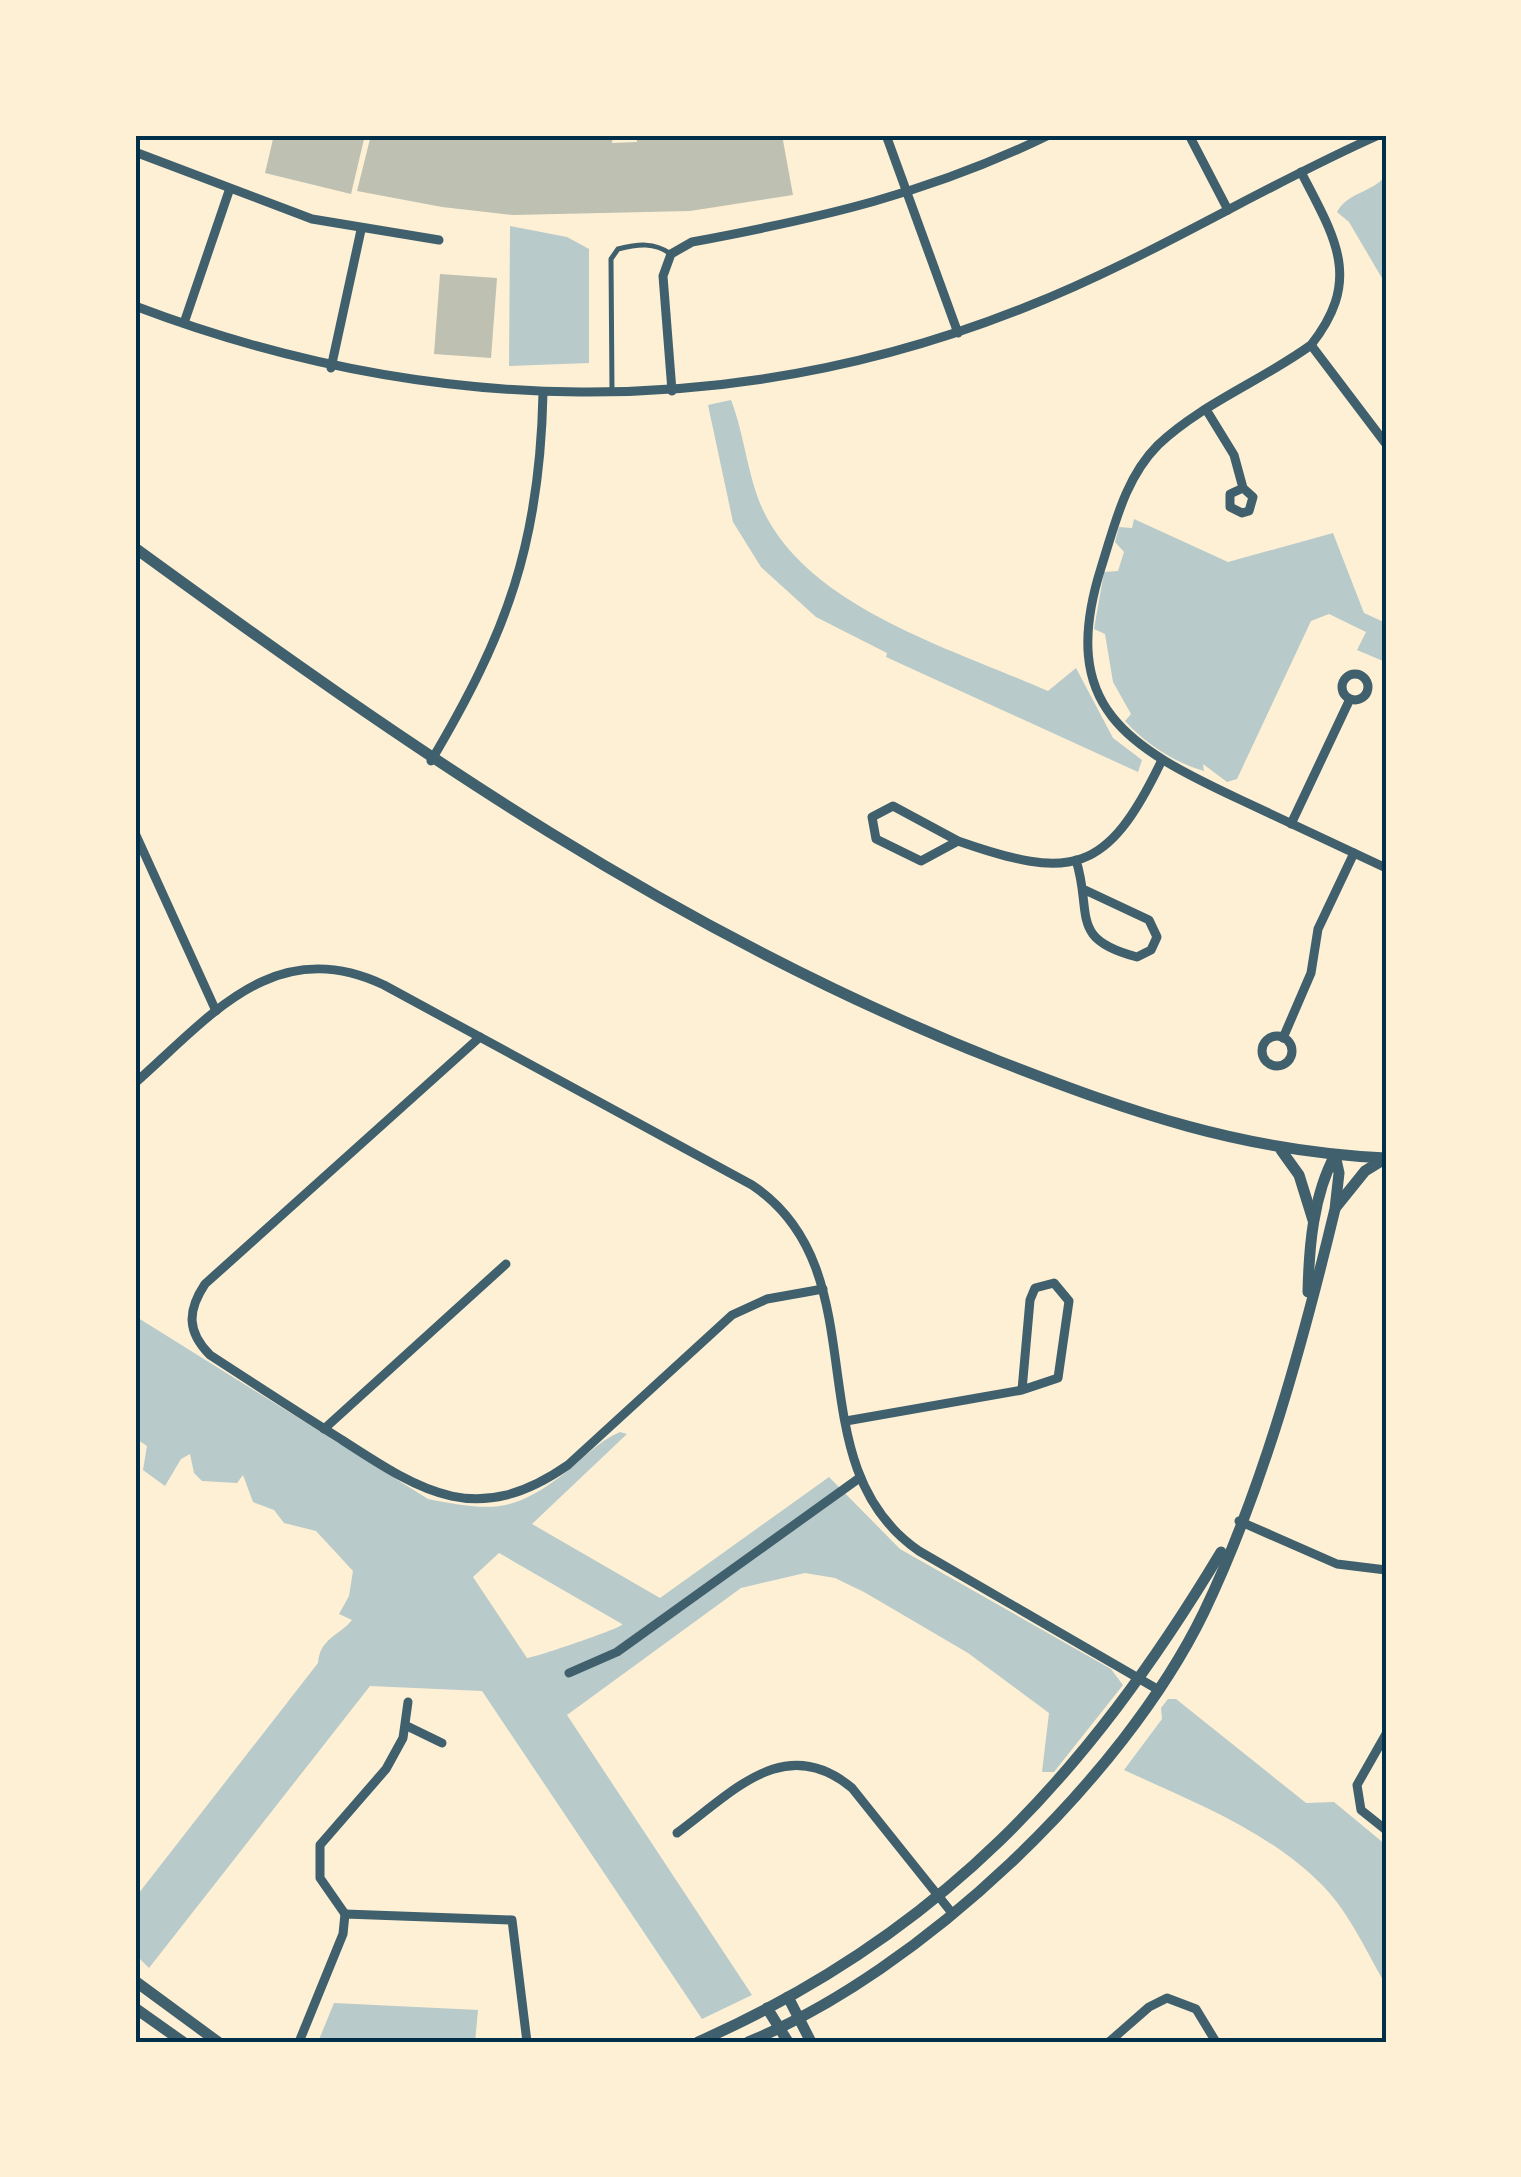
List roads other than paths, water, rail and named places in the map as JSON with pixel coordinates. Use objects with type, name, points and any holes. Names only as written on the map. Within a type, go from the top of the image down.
[{"type":"street","points":[[886,135],[958,333]]},
{"type":"street","points":[[672,391],[663,276],[671,254],[692,242],[787,226],[910,194],[1049,135]]},
{"type":"street","points":[[1189,135],[1228,210]]},
{"type":"street","points":[[135,306],[331,368],[543,394],[672,391],[826,368],[958,333],[1094,278],[1379,135]]},
{"type":"street","points":[[135,152],[230,191],[361,230],[439,240]]},
{"type":"street","points":[[1301,172],[1331,231],[1342,276],[1339,298],[1328,324],[1311,345],[1158,446],[1132,479],[1088,616],[1090,662],[1101,697],[1126,735],[1160,762],[1386,868]]},
{"type":"street","points":[[184,324],[230,191]]},
{"type":"street","points":[[331,368],[361,230]]},
{"type":"street","points":[[1311,345],[1386,444]]},
{"type":"street","points":[[432,760],[488,659],[521,571],[537,496],[543,394]]},
{"type":"street","points":[[1207,411],[1234,456],[1243,488]]},
{"type":"street","points":[[135,548],[432,760],[690,917],[971,1050],[1186,1129],[1280,1150],[1386,1158]]},
{"type":"street","points":[[1292,824],[1350,699]]},
{"type":"street","points":[[958,840],[921,861],[876,840],[872,817],[893,806],[958,840],[1025,863],[1076,860],[1104,848],[1126,828],[1160,762]]},
{"type":"street","points":[[135,833],[216,1011]]},
{"type":"street","points":[[1282,1038],[1311,974],[1318,929],[1354,853]]},
{"type":"street","points":[[1076,860],[1086,890],[1085,922],[1092,936],[1137,956],[1152,950],[1157,937],[1150,920],[1086,890]]},
{"type":"street","points":[[135,1084],[216,1011],[266,976],[292,970],[334,969],[384,985],[770,1197],[800,1229],[822,1289],[858,1479],[876,1511],[902,1539],[1158,1689]]},
{"type":"street","points":[[480,1037],[205,1284],[193,1302],[190,1324],[197,1342],[210,1355],[422,1490],[464,1500],[511,1495],[540,1484],[568,1464],[748,1304],[822,1289]]},
{"type":"street","points":[[1280,1150],[1299,1175],[1314,1224]]},
{"type":"street","points":[[748,2042],[896,1956],[952,1913],[1035,1838],[1111,1753],[1158,1689],[1204,1611],[1269,1447],[1334,1209],[1339,1174],[1334,1156]]},
{"type":"street","points":[[1308,1303],[1314,1224],[1323,1177],[1334,1156]]},
{"type":"street","points":[[1334,1209],[1365,1171],[1386,1158]]},
{"type":"street","points":[[324,1428],[506,1264]]},
{"type":"street","points":[[846,1421],[1022,1390],[1050,1383],[1062,1371],[1069,1300],[1054,1283],[1036,1288],[1030,1300],[1022,1390]]},
{"type":"street","points":[[570,1673],[617,1652],[858,1479]]},
{"type":"street","points":[[1239,1521],[1337,1564],[1386,1570]]},
{"type":"street","points":[[698,2042],[768,2008],[867,1950],[940,1898],[1029,1814],[1116,1713],[1239,1521]]},
{"type":"street","points":[[299,2042],[344,1934],[345,1914],[320,1878],[320,1845],[374,1787],[406,1726],[408,1702]]},
{"type":"street","points":[[406,1726],[442,1743]]},
{"type":"street","points":[[1386,1734],[1356,1785],[1361,1810],[1386,1830]]},
{"type":"street","points":[[677,1832],[758,1774],[784,1764],[811,1764],[834,1773],[852,1788],[952,1913]]},
{"type":"street","points":[[345,1914],[512,1920],[527,2042]]},
{"type":"street","points":[[135,1981],[218,2042]]},
{"type":"street","points":[[788,1997],[811,2042]]},
{"type":"street","points":[[1109,2042],[1149,2007],[1167,1998],[1196,2009],[1216,2042]]},
{"type":"street","points":[[135,2008],[184,2042]]},
{"type":"street","points":[[768,2008],[788,2042]]},
{"type":"lane","points":[[612,394],[611,259],[618,249],[634,246],[661,247],[671,254]]}]
